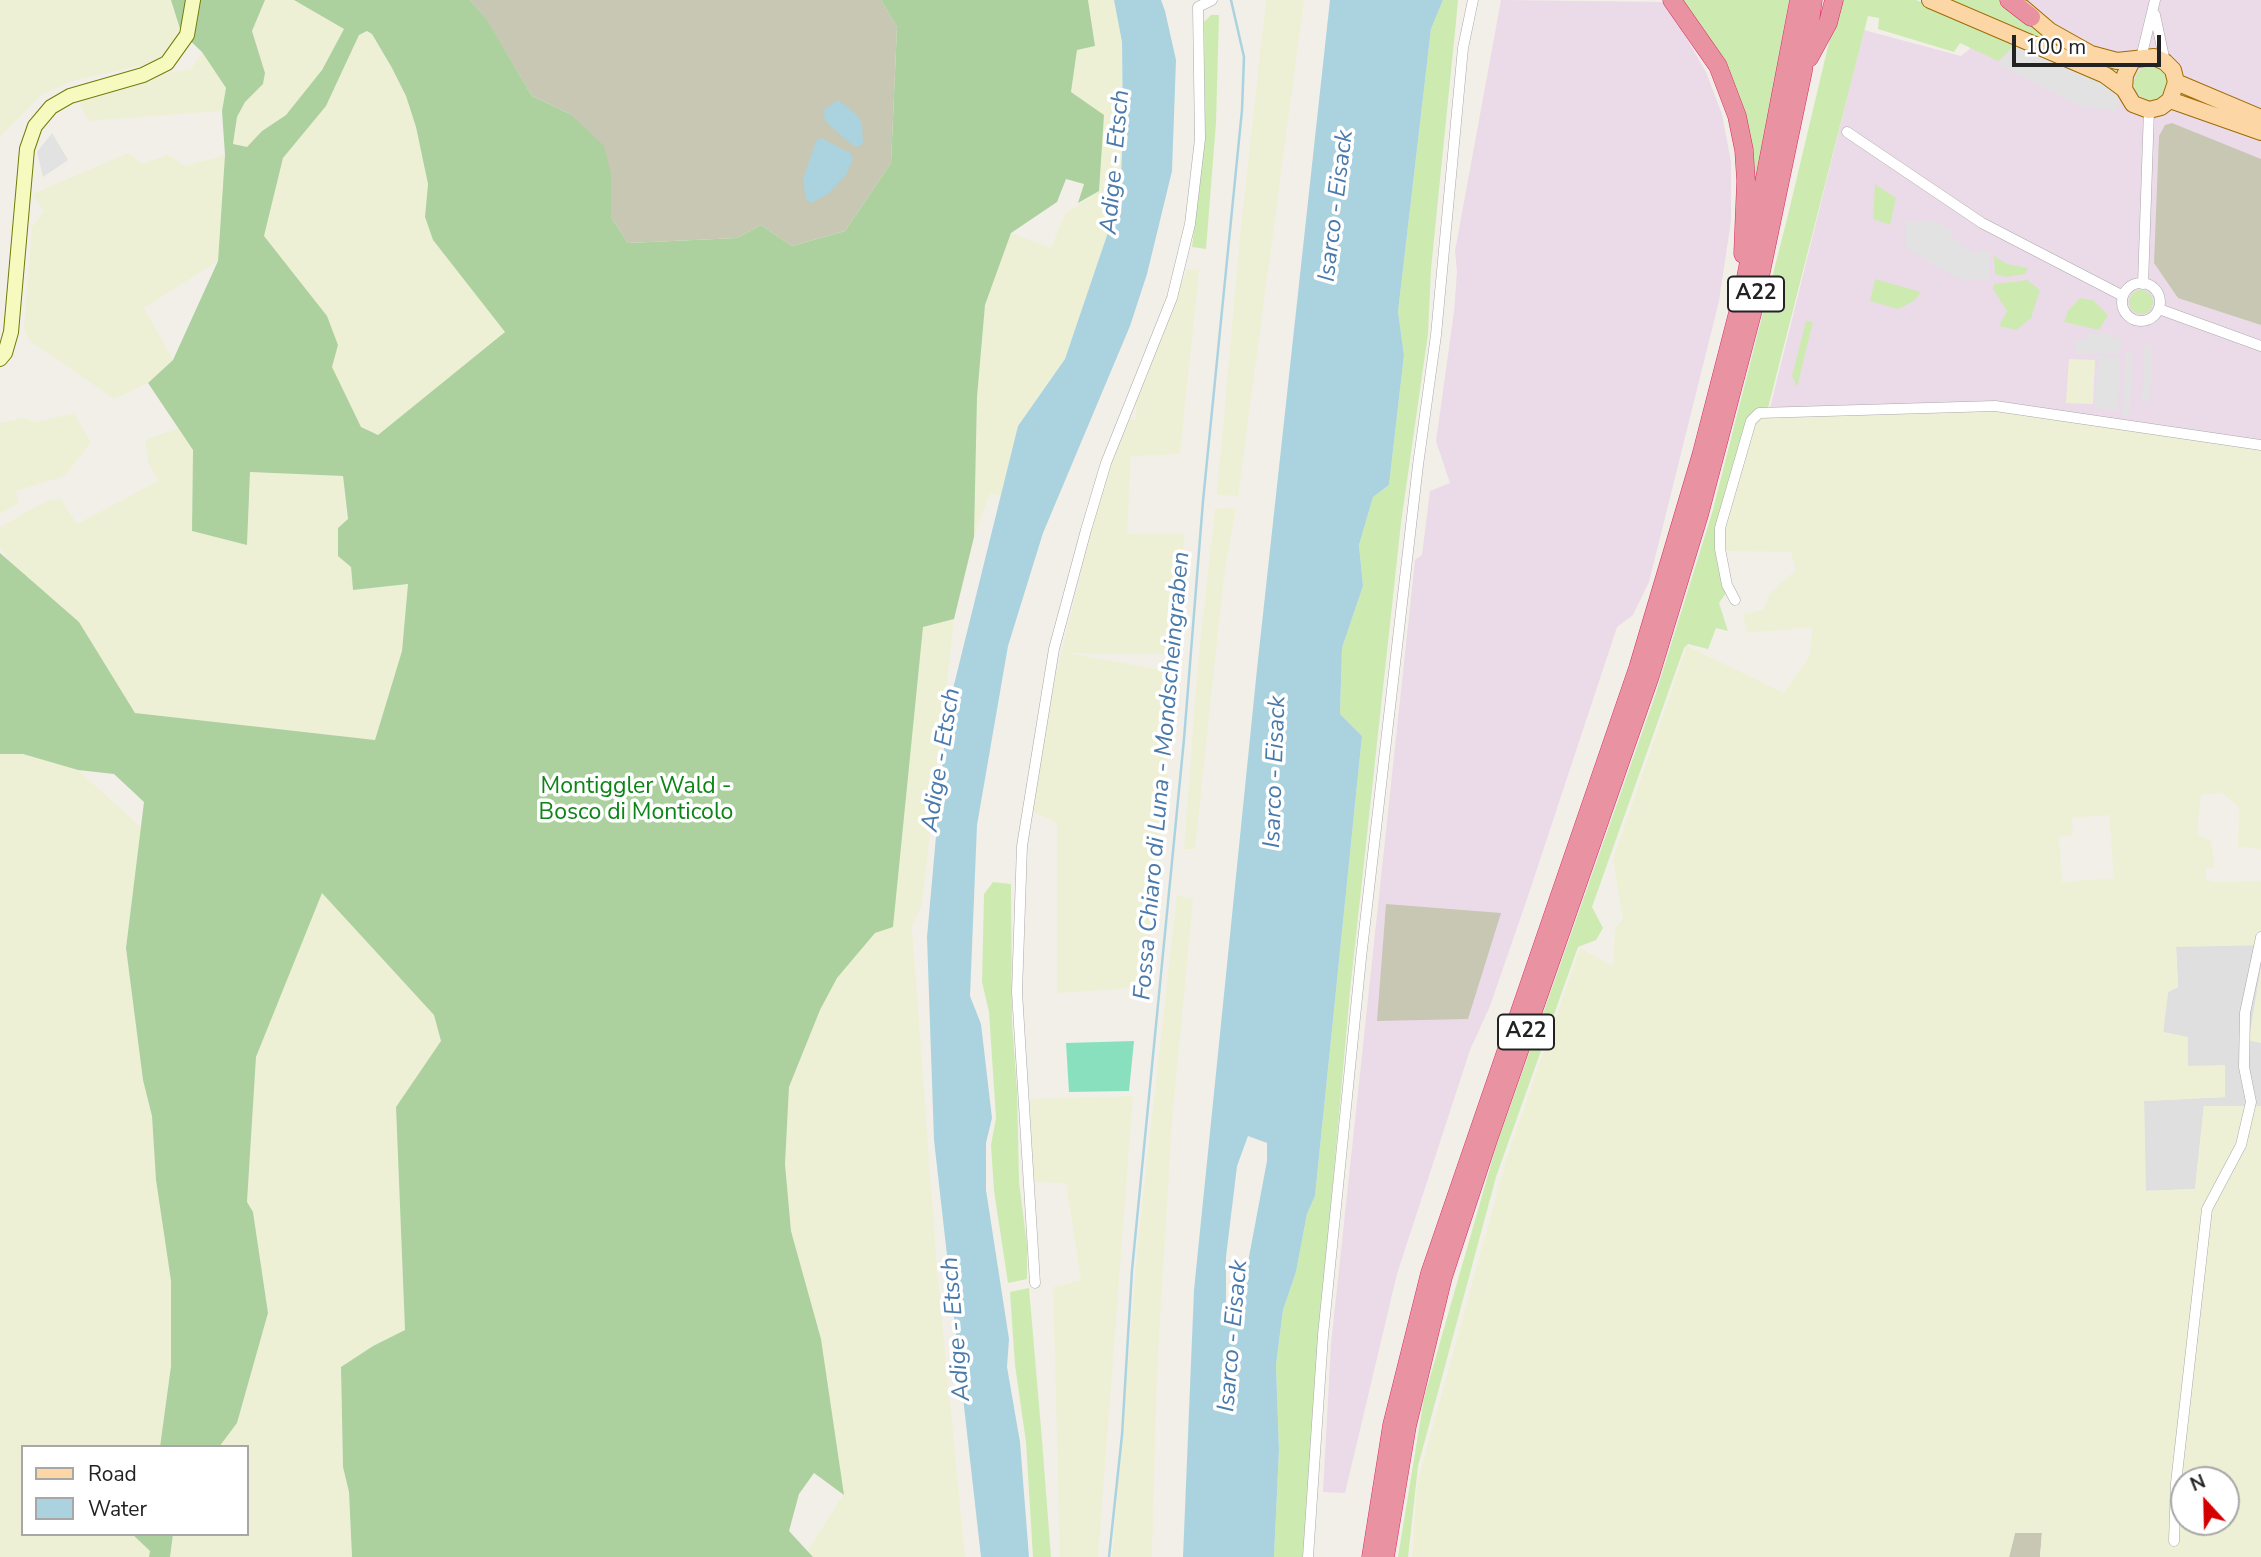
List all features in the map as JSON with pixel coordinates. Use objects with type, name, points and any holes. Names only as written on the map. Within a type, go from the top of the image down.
[{"type":"highway","points":[[1672,0],[1718,66],[1737,116],[1744,150],[1746,181],[1743,293]]},
{"type":"highway","name":"A22","points":[[1371,1557],[1392,1426],[1430,1273],[1650,632],[1701,456],[1743,293],[1799,0]]},
{"type":"highway","name":"A22","points":[[1385,1557],[1406,1426],[1443,1277],[1650,676],[1699,515],[1753,310],[1803,71],[1813,0]]},
{"type":"highway","points":[[1803,71],[1828,23],[1834,0]]},
{"type":"highway","points":[[2009,0],[2031,17]]},
{"type":"main road","points":[[0,359],[11,332],[27,149],[35,126],[51,107],[70,96],[143,75],[167,63],[187,35],[193,0]]},
{"type":"main road","points":[[1930,0],[2096,71],[2124,89],[2133,104],[2149,110],[2161,107],[2170,100],[2176,82],[2173,70],[2165,62],[2154,57],[2118,61],[2091,54],[2069,43],[2031,17],[2017,0]]},
{"type":"main road","points":[[2124,89],[2125,75],[2137,60]]},
{"type":"main road","points":[[2176,82],[2261,118]]},
{"type":"main road","points":[[2170,100],[2261,132]]},
{"type":"street","points":[[1035,1283],[1017,992],[1022,846],[1054,649],[1086,530],[1106,463],[1172,298],[1190,224],[1200,139],[1198,7],[1212,0]]},
{"type":"street","points":[[1308,1557],[1323,1335],[1359,984],[1418,465],[1436,335],[1463,48],[1472,0]]},
{"type":"street","points":[[2137,60],[2155,5]]},
{"type":"street","points":[[2155,5],[2165,62]]},
{"type":"street","points":[[2143,284],[2149,110]]},
{"type":"street","points":[[1846,132],[1982,223],[2123,296]]},
{"type":"street","points":[[2143,284],[2156,291],[2159,309],[2149,320],[2134,320],[2127,315],[2123,296],[2134,285],[2143,284]]},
{"type":"street","points":[[2159,309],[2261,346]]},
{"type":"street","points":[[1735,600],[1727,586],[1720,549],[1720,528],[1751,421],[1759,413],[1995,406],[2261,444]]},
{"type":"street","points":[[2174,1541],[2176,1483],[2207,1209],[2241,1145],[2256,1101],[2244,1067],[2245,1013],[2261,937]]},
{"type":"shaded area","points":[[0,0],[171,0],[181,32],[163,55],[144,65],[75,80],[41,95],[0,137]]},
{"type":"shaded area","points":[[265,0],[294,0],[345,29],[322,70],[286,115],[262,131],[247,148],[233,144],[237,117],[245,102],[263,84],[265,73],[252,31]]},
{"type":"shaded area","points":[[470,0],[881,0],[897,27],[891,163],[845,231],[792,246],[761,225],[737,238],[628,243],[611,217],[611,174],[570,114],[532,96],[487,21]]},
{"type":"shaded area","points":[[1088,0],[1114,0],[1122,42],[1123,132],[1120,197],[1065,359],[1018,426],[1001,496],[990,493],[974,537],[977,397],[985,305],[1011,233],[1051,248],[1065,214],[1099,191],[1071,92],[1077,50],[1095,46]]},
{"type":"shaded area","points":[[1266,0],[1304,0],[1238,496],[1217,495],[1240,236]]},
{"type":"shaded area","points":[[1501,0],[1666,2],[1706,72],[1722,114],[1731,162],[1731,221],[1719,301],[1649,582],[1633,615],[1617,627],[1490,1006],[1470,1050],[1397,1274],[1345,1493],[1323,1492],[1331,1344],[1415,560],[1422,555],[1430,491],[1450,483],[1436,441],[1454,312],[1457,272],[1455,251]]},
{"type":"shaded area","points":[[2029,0],[2261,0],[2261,442],[1770,408],[1864,30],[1961,56]]},
{"type":"shaded area","points":[[367,31],[372,33],[392,68],[406,96],[416,127],[428,184],[425,217],[433,240],[505,332],[378,435],[361,427],[331,367],[338,345],[264,237],[283,158],[326,106],[359,35]]},
{"type":"shaded area","points":[[2018,43],[2102,81],[2120,100],[2116,111],[2080,106],[1998,64]]},
{"type":"shaded area","points":[[202,52],[226,88],[222,111],[88,121],[80,102],[156,79],[163,74],[191,69]]},
{"type":"shaded area","points":[[2172,123],[2261,159],[2261,325],[2178,298],[2154,263],[2159,136],[2165,125]]},
{"type":"shaded area","points":[[52,133],[68,160],[43,177],[37,152]]},
{"type":"shaded area","points":[[128,153],[142,164],[168,155],[185,166],[225,155],[218,261],[144,308],[173,360],[148,383],[114,399],[29,340],[24,328],[32,227],[44,211],[32,194]]},
{"type":"shaded area","points":[[1906,221],[1936,221],[1953,232],[1950,237],[1976,254],[1981,248],[1990,254],[1990,280],[1960,280],[1905,247]]},
{"type":"shaded area","points":[[1187,269],[1199,270],[1180,454],[1131,456],[1127,534],[1185,533],[1172,654],[1067,653],[1178,673],[1145,987],[1057,993],[1057,823],[1033,812],[1041,737],[1098,502],[1113,454],[1129,420],[1136,420],[1136,400]]},
{"type":"shaded area","points":[[2109,333],[2109,337],[2121,338],[2120,354],[2075,354],[2075,340],[2086,339],[2086,334]]},
{"type":"shaded area","points":[[2145,345],[2152,345],[2150,402],[2142,402]]},
{"type":"shaded area","points":[[2126,353],[2133,353],[2129,416],[2122,416]]},
{"type":"shaded area","points":[[2098,356],[2120,357],[2118,411],[2095,408]]},
{"type":"shaded area","points":[[2069,359],[2095,360],[2093,404],[2066,403]]},
{"type":"shaded area","points":[[2006,408],[2261,448],[2261,849],[2238,847],[2239,808],[2223,793],[2201,795],[2197,834],[2211,841],[2215,867],[2206,868],[2206,879],[2213,882],[2261,881],[2261,945],[2176,947],[2178,987],[2168,992],[2163,1032],[2188,1037],[2188,1066],[2225,1065],[2225,1097],[2144,1101],[2146,1191],[2195,1189],[2204,1106],[2261,1106],[2261,1557],[2040,1557],[2042,1533],[2015,1533],[2009,1557],[1412,1557],[1417,1484],[1507,1157],[1580,948],[1613,966],[1615,928],[1623,919],[1613,859],[1687,646],[1784,693],[1810,656],[1812,627],[1748,633],[1743,615],[1764,609],[1770,593],[1796,570],[1791,552],[1726,551],[1723,531],[1756,417]],"holes":[[[2109,815],[2114,878],[2062,882],[2059,837],[2073,835],[2072,818]]]},
{"type":"shaded area","points":[[74,413],[91,442],[65,476],[16,491],[19,503],[0,514],[0,423],[23,418],[37,422]]},
{"type":"shaded area","points":[[178,428],[193,450],[192,531],[247,544],[250,472],[343,476],[353,590],[408,584],[402,651],[375,740],[135,713],[79,622],[22,573],[0,549],[0,527],[48,500],[61,499],[77,524],[158,481],[149,464],[145,440]]},
{"type":"shaded area","points":[[1236,508],[1224,575],[1195,849],[1184,849],[1198,663],[1215,509]]},
{"type":"shaded area","points":[[954,619],[922,904],[912,927],[936,1256],[965,1557],[813,1557],[808,1550],[843,1495],[821,1339],[791,1231],[785,1164],[789,1087],[820,1010],[837,978],[875,933],[893,927],[923,627]]},
{"type":"shaded area","points":[[0,754],[23,754],[78,770],[141,827],[126,948],[143,1080],[152,1116],[156,1180],[171,1281],[171,1366],[160,1445],[21,1445],[21,1536],[134,1536],[150,1551],[149,1557],[0,1557]]},
{"type":"shaded area","points":[[322,892],[435,1015],[441,1042],[396,1107],[405,1330],[373,1346],[341,1368],[343,1467],[349,1492],[352,1557],[170,1557],[173,1536],[248,1536],[248,1445],[220,1445],[237,1423],[268,1313],[253,1212],[247,1202],[256,1057]]},
{"type":"shaded area","points":[[1177,895],[1193,899],[1172,1121],[1157,1372],[1152,1557],[1112,1557],[1138,1241]]},
{"type":"shaded area","points":[[1386,904],[1501,913],[1468,1019],[1377,1021]]},
{"type":"shaded area","points":[[2261,945],[2261,968],[2249,1040],[2261,1043],[2261,1106],[2204,1106],[2195,1189],[2145,1191],[2144,1101],[2224,1097],[2187,1066],[2163,1033],[2168,992],[2178,987],[2176,946]]},
{"type":"shaded area","points":[[2261,968],[2261,1043],[2249,1040]]},
{"type":"shaded area","points":[[1133,1096],[1098,1557],[1060,1557],[1053,1287],[1081,1280],[1066,1183],[1032,1182],[1030,1099]]},
{"type":"shaded area","points":[[2015,1533],[2042,1533],[2040,1557],[2009,1557]]},
{"type":"green space","name":"Montiggler Wald - Bosco di Monticolo","points":[[171,0],[265,0],[252,31],[265,73],[263,84],[245,102],[237,117],[233,144],[247,147],[262,131],[286,115],[322,70],[344,29],[294,0],[470,0],[487,20],[532,96],[570,114],[604,146],[611,174],[611,217],[628,243],[737,238],[761,225],[792,246],[845,231],[891,163],[897,27],[881,0],[1088,0],[1095,46],[1077,50],[1071,92],[1104,115],[1099,191],[1078,203],[1084,184],[1066,179],[1057,202],[1011,233],[985,305],[977,397],[974,537],[954,619],[923,627],[893,927],[875,933],[837,978],[820,1010],[789,1087],[785,1164],[791,1231],[821,1339],[844,1495],[814,1473],[799,1494],[789,1531],[813,1557],[352,1557],[349,1492],[343,1467],[341,1367],[373,1346],[405,1330],[396,1107],[441,1041],[434,1015],[322,893],[256,1057],[247,1202],[253,1212],[268,1313],[237,1423],[220,1445],[160,1445],[171,1366],[171,1281],[156,1180],[152,1116],[143,1080],[126,948],[144,802],[114,774],[78,770],[23,754],[0,754],[0,553],[79,622],[135,713],[375,740],[402,651],[408,584],[353,590],[351,567],[338,556],[338,528],[348,519],[343,476],[250,472],[247,545],[192,531],[193,450],[148,383],[173,360],[218,261],[225,155],[222,111],[226,88],[202,52],[181,32]],"holes":[[[367,31],[372,34],[406,96],[416,127],[428,184],[425,217],[433,240],[505,332],[378,435],[361,427],[332,367],[338,345],[327,316],[264,236],[283,158],[326,106],[359,35]]]},
{"type":"green space","points":[[1443,0],[1458,0],[1431,269],[1428,334],[1401,523],[1350,991],[1314,1396],[1305,1557],[1274,1557],[1279,1450],[1276,1365],[1283,1310],[1296,1272],[1307,1214],[1315,1196],[1362,736],[1340,714],[1342,648],[1363,586],[1359,545],[1373,497],[1389,485],[1404,355],[1398,312],[1431,29]]},
{"type":"green space","points":[[1679,0],[1789,0],[1751,211],[1749,149]]},
{"type":"green space","points":[[1839,0],[1916,0],[2017,43],[1998,61],[1960,43],[1954,52],[1878,29],[1879,18],[1868,16],[1768,408],[1757,410],[1748,419],[1715,549],[1726,593],[1719,603],[1728,631],[1716,628],[1708,649],[1688,644],[1684,648],[1592,907],[1603,928],[1596,940],[1578,947],[1496,1177],[1418,1466],[1408,1557],[1398,1557],[1424,1398],[1496,1147],[1655,696],[1712,513],[1788,215]]},
{"type":"green space","points":[[1945,0],[2011,0],[2119,65],[2116,78]]},
{"type":"green space","points":[[1211,15],[1219,15],[1216,123],[1206,249],[1192,247],[1205,137],[1204,22]]},
{"type":"green space","points":[[2151,66],[2163,71],[2168,83],[2163,95],[2151,100],[2139,95],[2134,83],[2139,71]]},
{"type":"green space","points":[[1875,184],[1896,198],[1890,225],[1873,219]]},
{"type":"green space","points":[[1994,256],[2007,264],[2028,268],[2025,274],[2006,277],[1995,274]]},
{"type":"green space","points":[[1875,279],[1921,292],[1914,301],[1898,309],[1870,301]]},
{"type":"green space","points":[[2027,280],[2040,290],[2031,318],[2016,330],[1999,326],[2007,311],[1993,289],[1994,284]]},
{"type":"green space","points":[[2141,290],[2149,294],[2153,302],[2149,310],[2141,314],[2133,310],[2129,302],[2133,294]]},
{"type":"green space","points":[[2080,298],[2093,300],[2108,315],[2099,330],[2064,322],[2068,311]]},
{"type":"green space","points":[[1806,321],[1813,322],[1797,387],[1792,376]]},
{"type":"green space","points":[[993,882],[1011,884],[1012,1023],[1019,1182],[1027,1245],[1027,1279],[1008,1283],[994,1191],[991,1145],[996,1118],[989,1012],[982,982],[984,894]]},
{"type":"green space","points":[[1134,1041],[1129,1091],[1069,1092],[1066,1043]]},
{"type":"green space","points":[[1029,1288],[1051,1557],[1033,1557],[1026,1442],[1015,1365],[1010,1292]]},
{"type":"green space","points":[[134,1536],[173,1536],[170,1557],[149,1557],[150,1551]]},
{"type":"water","name":"Adige - Etsch","points":[[1114,0],[1161,0],[1165,11],[1176,60],[1172,171],[1147,274],[1130,326],[1043,533],[1008,646],[977,825],[970,996],[981,1024],[992,1118],[986,1143],[986,1190],[1009,1339],[1007,1367],[1020,1442],[1029,1557],[981,1557],[934,1140],[927,937],[947,713],[1018,426],[1065,359],[1120,197],[1123,132],[1122,42]]},
{"type":"water","name":"Isarco - Eisack","points":[[1330,0],[1443,0],[1431,29],[1398,312],[1404,355],[1389,485],[1373,497],[1359,545],[1363,586],[1342,648],[1340,714],[1362,736],[1315,1196],[1307,1214],[1296,1272],[1283,1310],[1276,1365],[1279,1450],[1274,1557],[1183,1557],[1194,1290],[1257,669]],"holes":[[[1248,1136],[1267,1143],[1267,1161],[1242,1294],[1226,1323],[1226,1257],[1237,1166]]]},
{"type":"water","points":[[838,100],[858,116],[862,124],[863,144],[853,146],[825,121],[824,110]]},
{"type":"water","points":[[821,138],[850,153],[853,159],[846,175],[828,194],[811,203],[806,199],[803,180],[816,141]]},
{"type":"waterway","name":"Fossa Chiaro di Luna - Mondscheingraben","points":[[1109,1557],[1122,1435],[1132,1270],[1242,110],[1244,57],[1231,0]]}]
